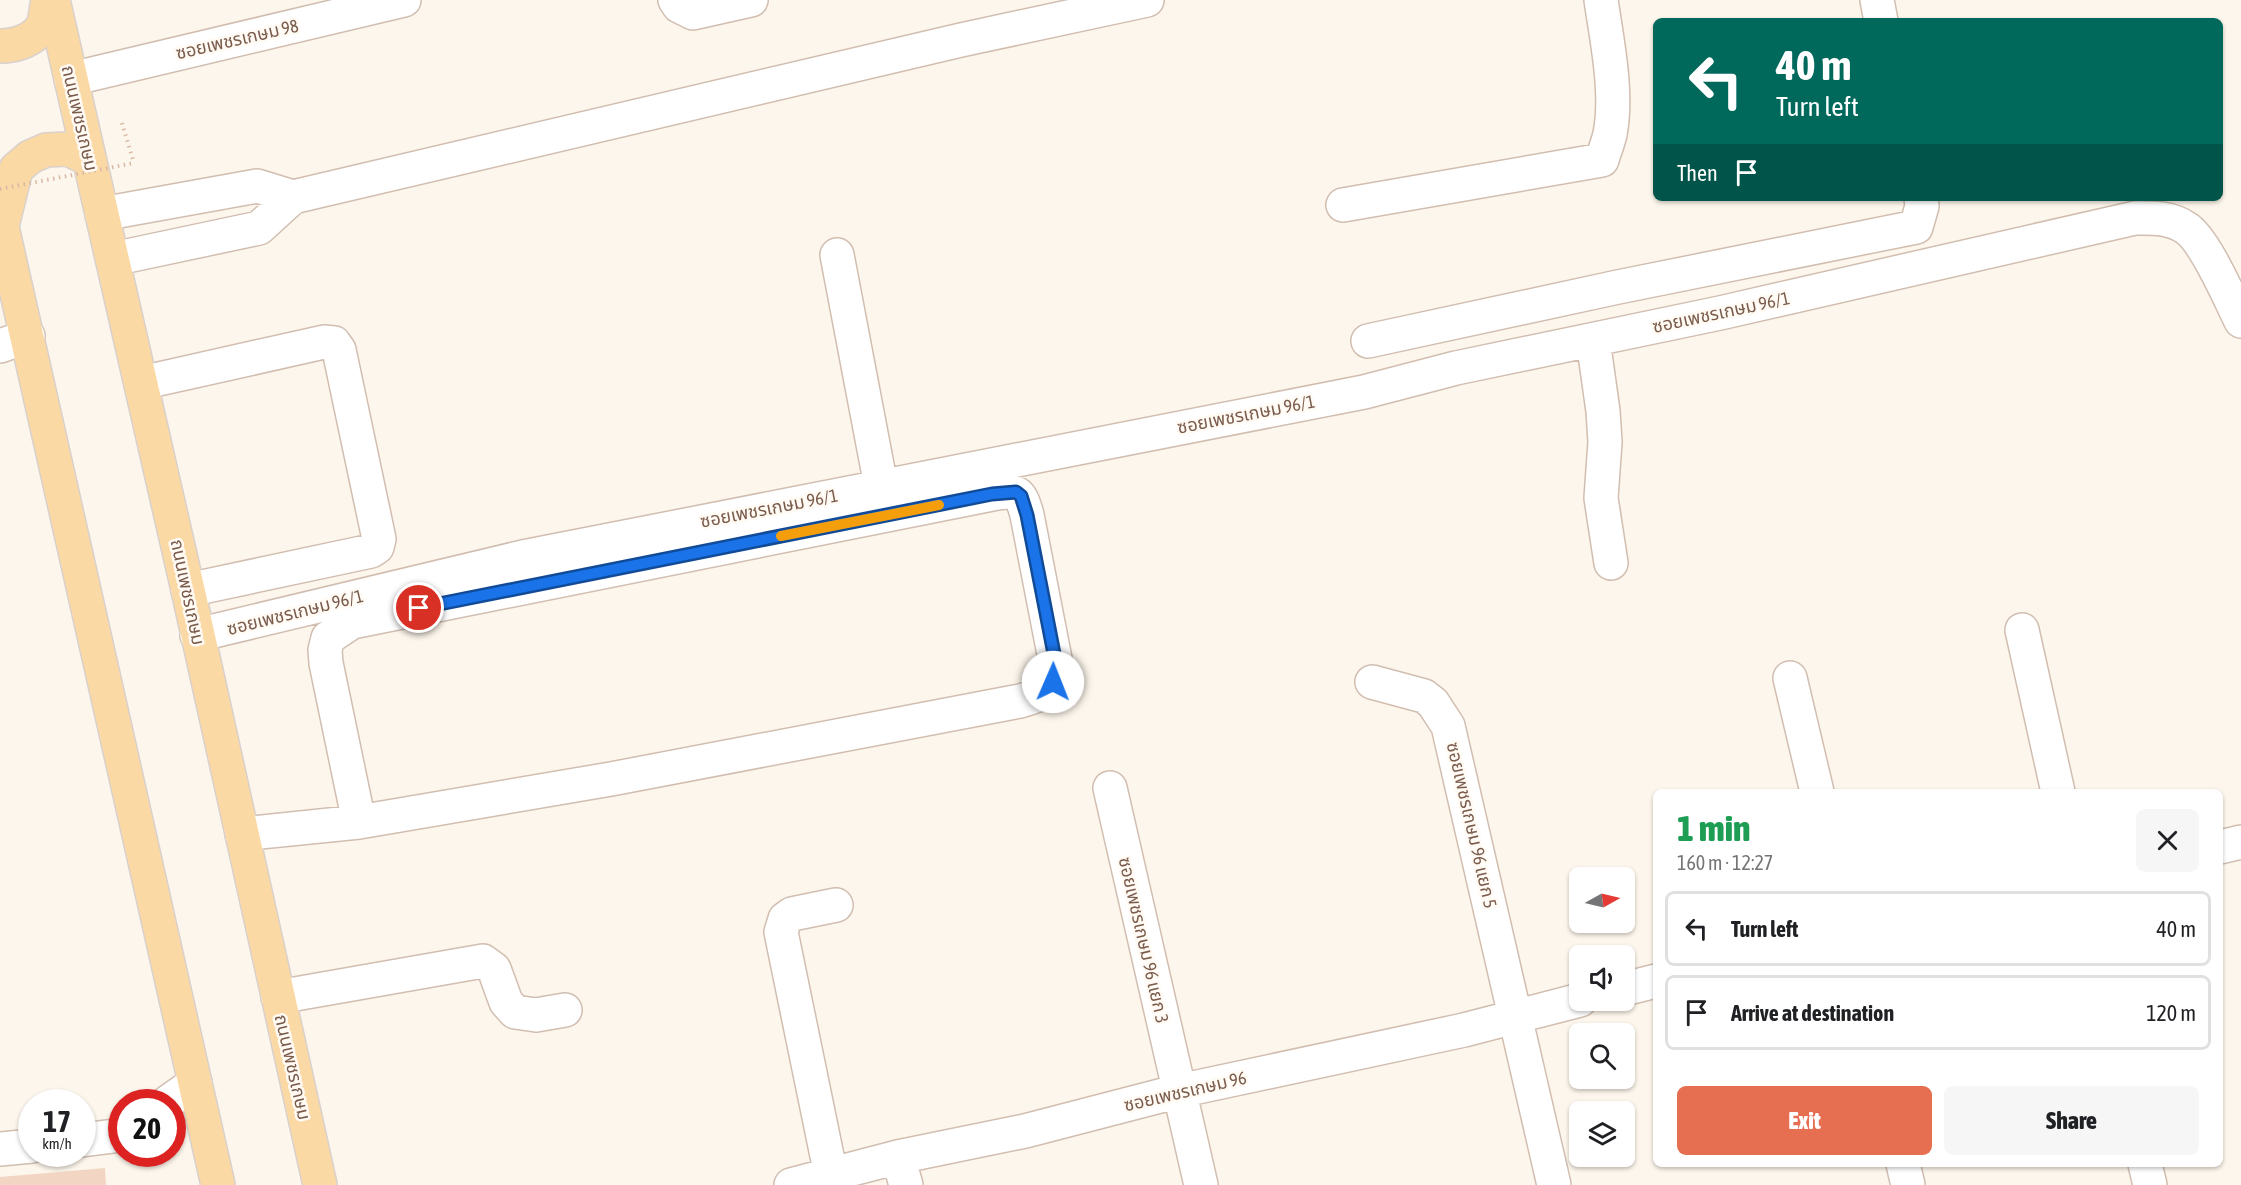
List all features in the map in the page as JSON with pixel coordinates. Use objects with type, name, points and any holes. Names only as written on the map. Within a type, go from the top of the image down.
[{"type":"main road","points":[[0,46],[23,43],[33,36],[42,25],[48,0]]},
{"type":"main road","name":"ถนนเพชรเกษม","points":[[53,0],[188,590],[320,1185]]},
{"type":"main road","points":[[89,159],[68,149],[45,150],[30,157],[16,169],[1,223],[14,341],[218,1185]]},
{"type":"street","name":"ซอยเพชรเกษม 98","points":[[71,79],[404,0]]},
{"type":"street","points":[[675,0],[679,6],[693,13],[751,0]]},
{"type":"street","points":[[113,259],[259,228],[293,197],[1038,11],[1147,0]]},
{"type":"street","points":[[1343,205],[1602,160],[1610,134],[1612,104],[1608,49],[1601,0]]},
{"type":"street","points":[[1877,0],[1880,18]]},
{"type":"street","points":[[102,214],[257,186],[293,197]]},
{"type":"street","points":[[1368,341],[1630,285],[1916,228],[1921,201]]},
{"type":"street","name":"ซอยเพชรเกษม 96/1","points":[[197,635],[523,557],[1364,392],[1456,369],[1754,306],[2135,218],[2165,208],[2200,245],[2218,273],[2241,321]]},
{"type":"street","points":[[837,255],[881,486]]},
{"type":"street","points":[[1593,340],[1604,411],[1605,442],[1601,498],[1611,563]]},
{"type":"street","points":[[141,383],[324,342],[334,343],[339,350],[379,539],[377,547],[371,551],[188,590]]},
{"type":"street","points":[[242,834],[359,822],[611,779],[1020,701],[1043,694],[1053,682],[1055,659],[1021,496],[1016,492],[1008,491],[992,494],[352,622],[328,638],[325,650],[359,822]]},
{"type":"street","points":[[2022,630],[2057,789]]},
{"type":"street","points":[[1790,678],[1816,789]]},
{"type":"street","name":"ซอยเพชรเกษม 96 แยก 5","points":[[1372,682],[1424,696],[1434,703],[1448,726],[1554,1185]]},
{"type":"street","name":"ซอยเพชรเกษม 96 แยก 3","points":[[1110,788],[1201,1185]]},
{"type":"street","points":[[2223,846],[2241,842]]},
{"type":"street","points":[[832,1180],[781,932],[785,919],[792,914],[836,905]]},
{"type":"street","points":[[278,998],[483,961],[494,969],[506,1002],[515,1012],[536,1015],[565,1010]]},
{"type":"street","points":[[1635,986],[1653,982]]},
{"type":"street","name":"ซอยเพชรเกษม 96","points":[[791,1185],[902,1171],[1025,1131],[1179,1091],[1464,1030],[1514,1015],[1569,1002]]},
{"type":"street","points":[[186,1089],[195,1083]]},
{"type":"street","points":[[0,1149],[18,1147]]},
{"type":"street","points":[[1904,1167],[1908,1185]]},
{"type":"street","points":[[2146,1167],[2150,1185]]},
{"type":"path","points":[[0,189],[134,163],[122,123]]},
{"type":"building","points":[[105,1168],[106,1185],[0,1185],[0,1177]]},
{"type":"slow traffic","points":[[781,536],[939,505]]},
{"type":"route","points":[[419,608],[1008,491],[1016,492],[1021,496],[1027,515],[1055,659],[1053,682]]}]
